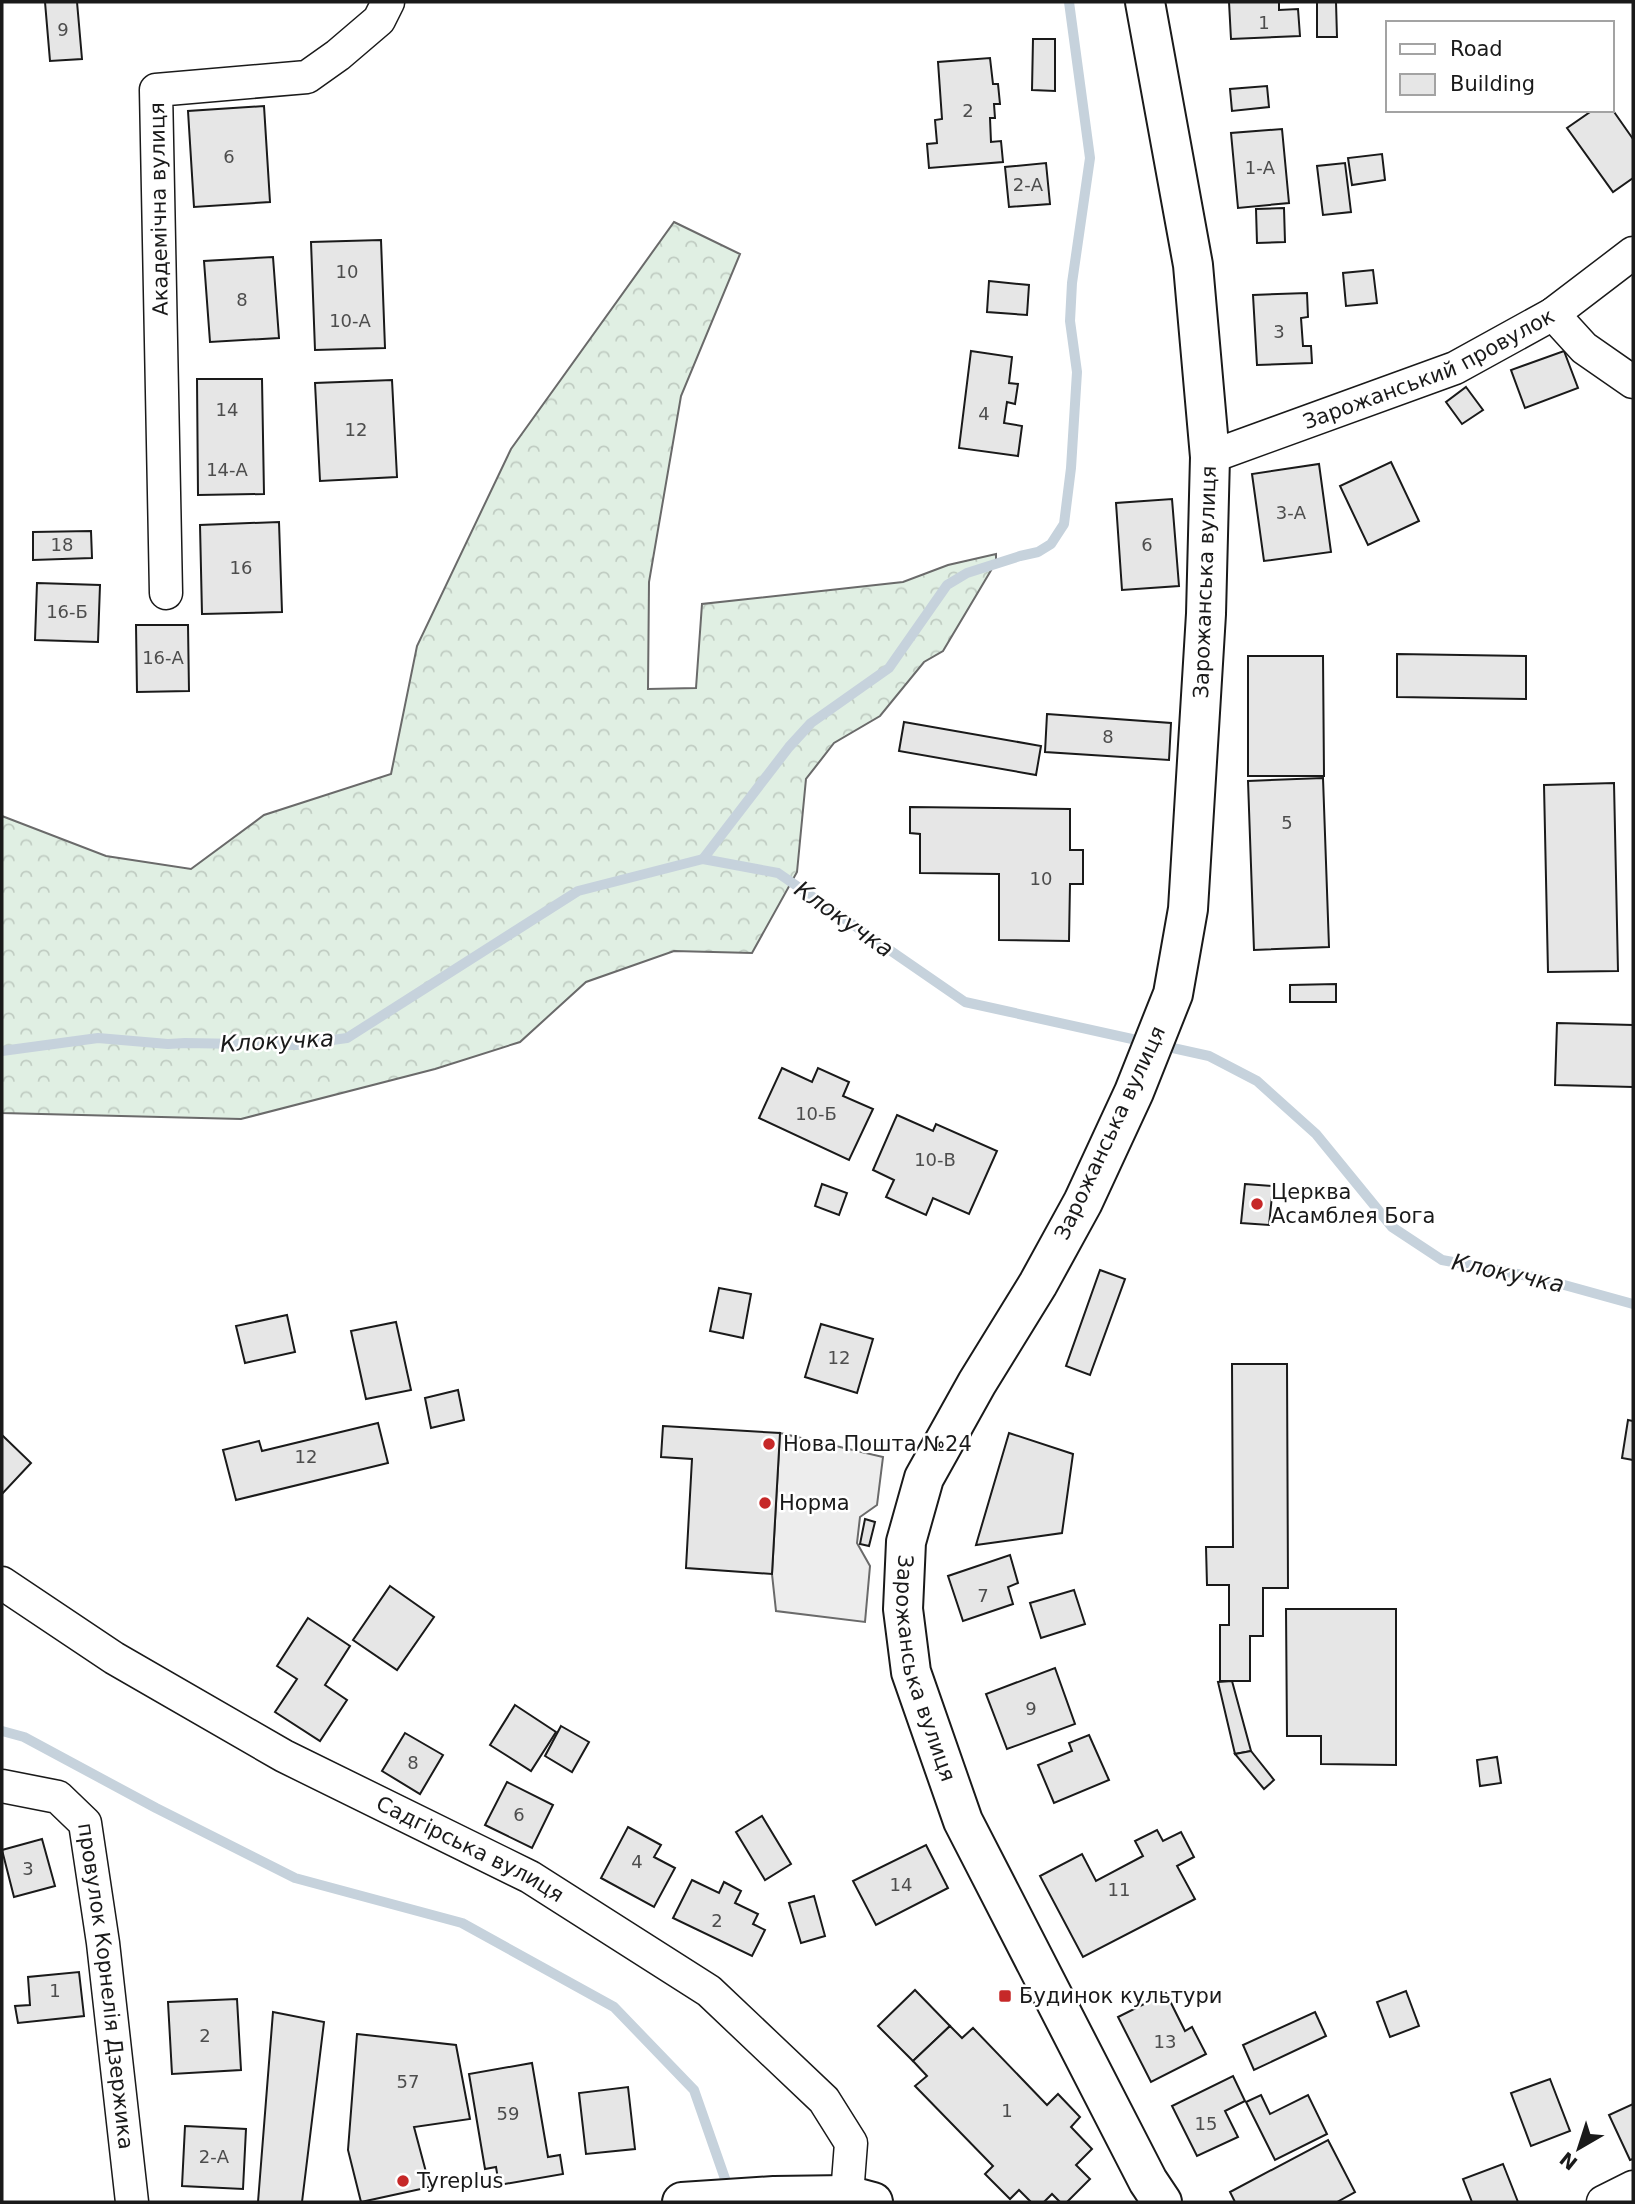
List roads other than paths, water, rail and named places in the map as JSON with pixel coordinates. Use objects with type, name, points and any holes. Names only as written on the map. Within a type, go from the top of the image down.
[{"type":"street","name":"Академічна вулиця","points":[[166,593],[156,90],[307,77],[379,20],[388,2]]},
{"type":"street","name":"Зарожанська вулиця","points":[[1145,2],[1193,265],[1210,457],[1206,614],[1188,909],[1173,994],[1134,1092],[1083,1202],[924,1478],[906,1542],[902,1609],[911,1672],[963,1821],[1155,2192]]},
{"type":"street","name":"Зарожанський провулок","points":[[1210,457],[1455,368],[1553,314],[1633,253]]},
{"type":"street","points":[[1553,314],[1584,348],[1633,382]]},
{"type":"street","name":"Садгірська вулиця","points":[[2,1583],[114,1658],[284,1756],[530,1877],[709,1991],[824,2100],[851,2143],[860,2199]]},
{"type":"street","name":"провулок Корнелія Дзержика","points":[[2,1786],[58,1797],[85,1822],[103,1943],[132,2202]]},
{"type":"street","points":[[1603,2202],[1633,2187]]},
{"type":"street","points":[[689,2201],[774,2196],[860,2199]]},
{"type":"waterway","points":[[703,859],[789,747],[811,723],[889,668],[947,585],[967,573],[1038,552],[1051,544],[1064,524],[1071,468],[1077,372],[1070,321],[1072,283],[1090,158],[1069,2]]},
{"type":"waterway","name":"Клокучка","points":[[2,1051],[98,1038],[168,1044],[296,1045],[347,1038],[578,891],[703,859],[778,873],[965,1002],[1209,1056],[1257,1081],[1316,1134],[1392,1227],[1442,1260],[1539,1278],[1633,1304]]},
{"type":"waterway","points":[[2,1731],[24,1737],[295,1878],[462,1923],[614,2007],[694,2090],[730,2193]]},
{"type":"place","name":"Церква Асамблея Бога","points":[[1257,1204]]},
{"type":"place","name":"Нова Пошта №24","points":[[769,1444]]},
{"type":"place","name":"Норма","points":[[765,1503]]},
{"type":"place","name":"Будинок культури","points":[[1005,1996]]},
{"type":"place","name":"Tyreplus","points":[[403,2181]]}]
